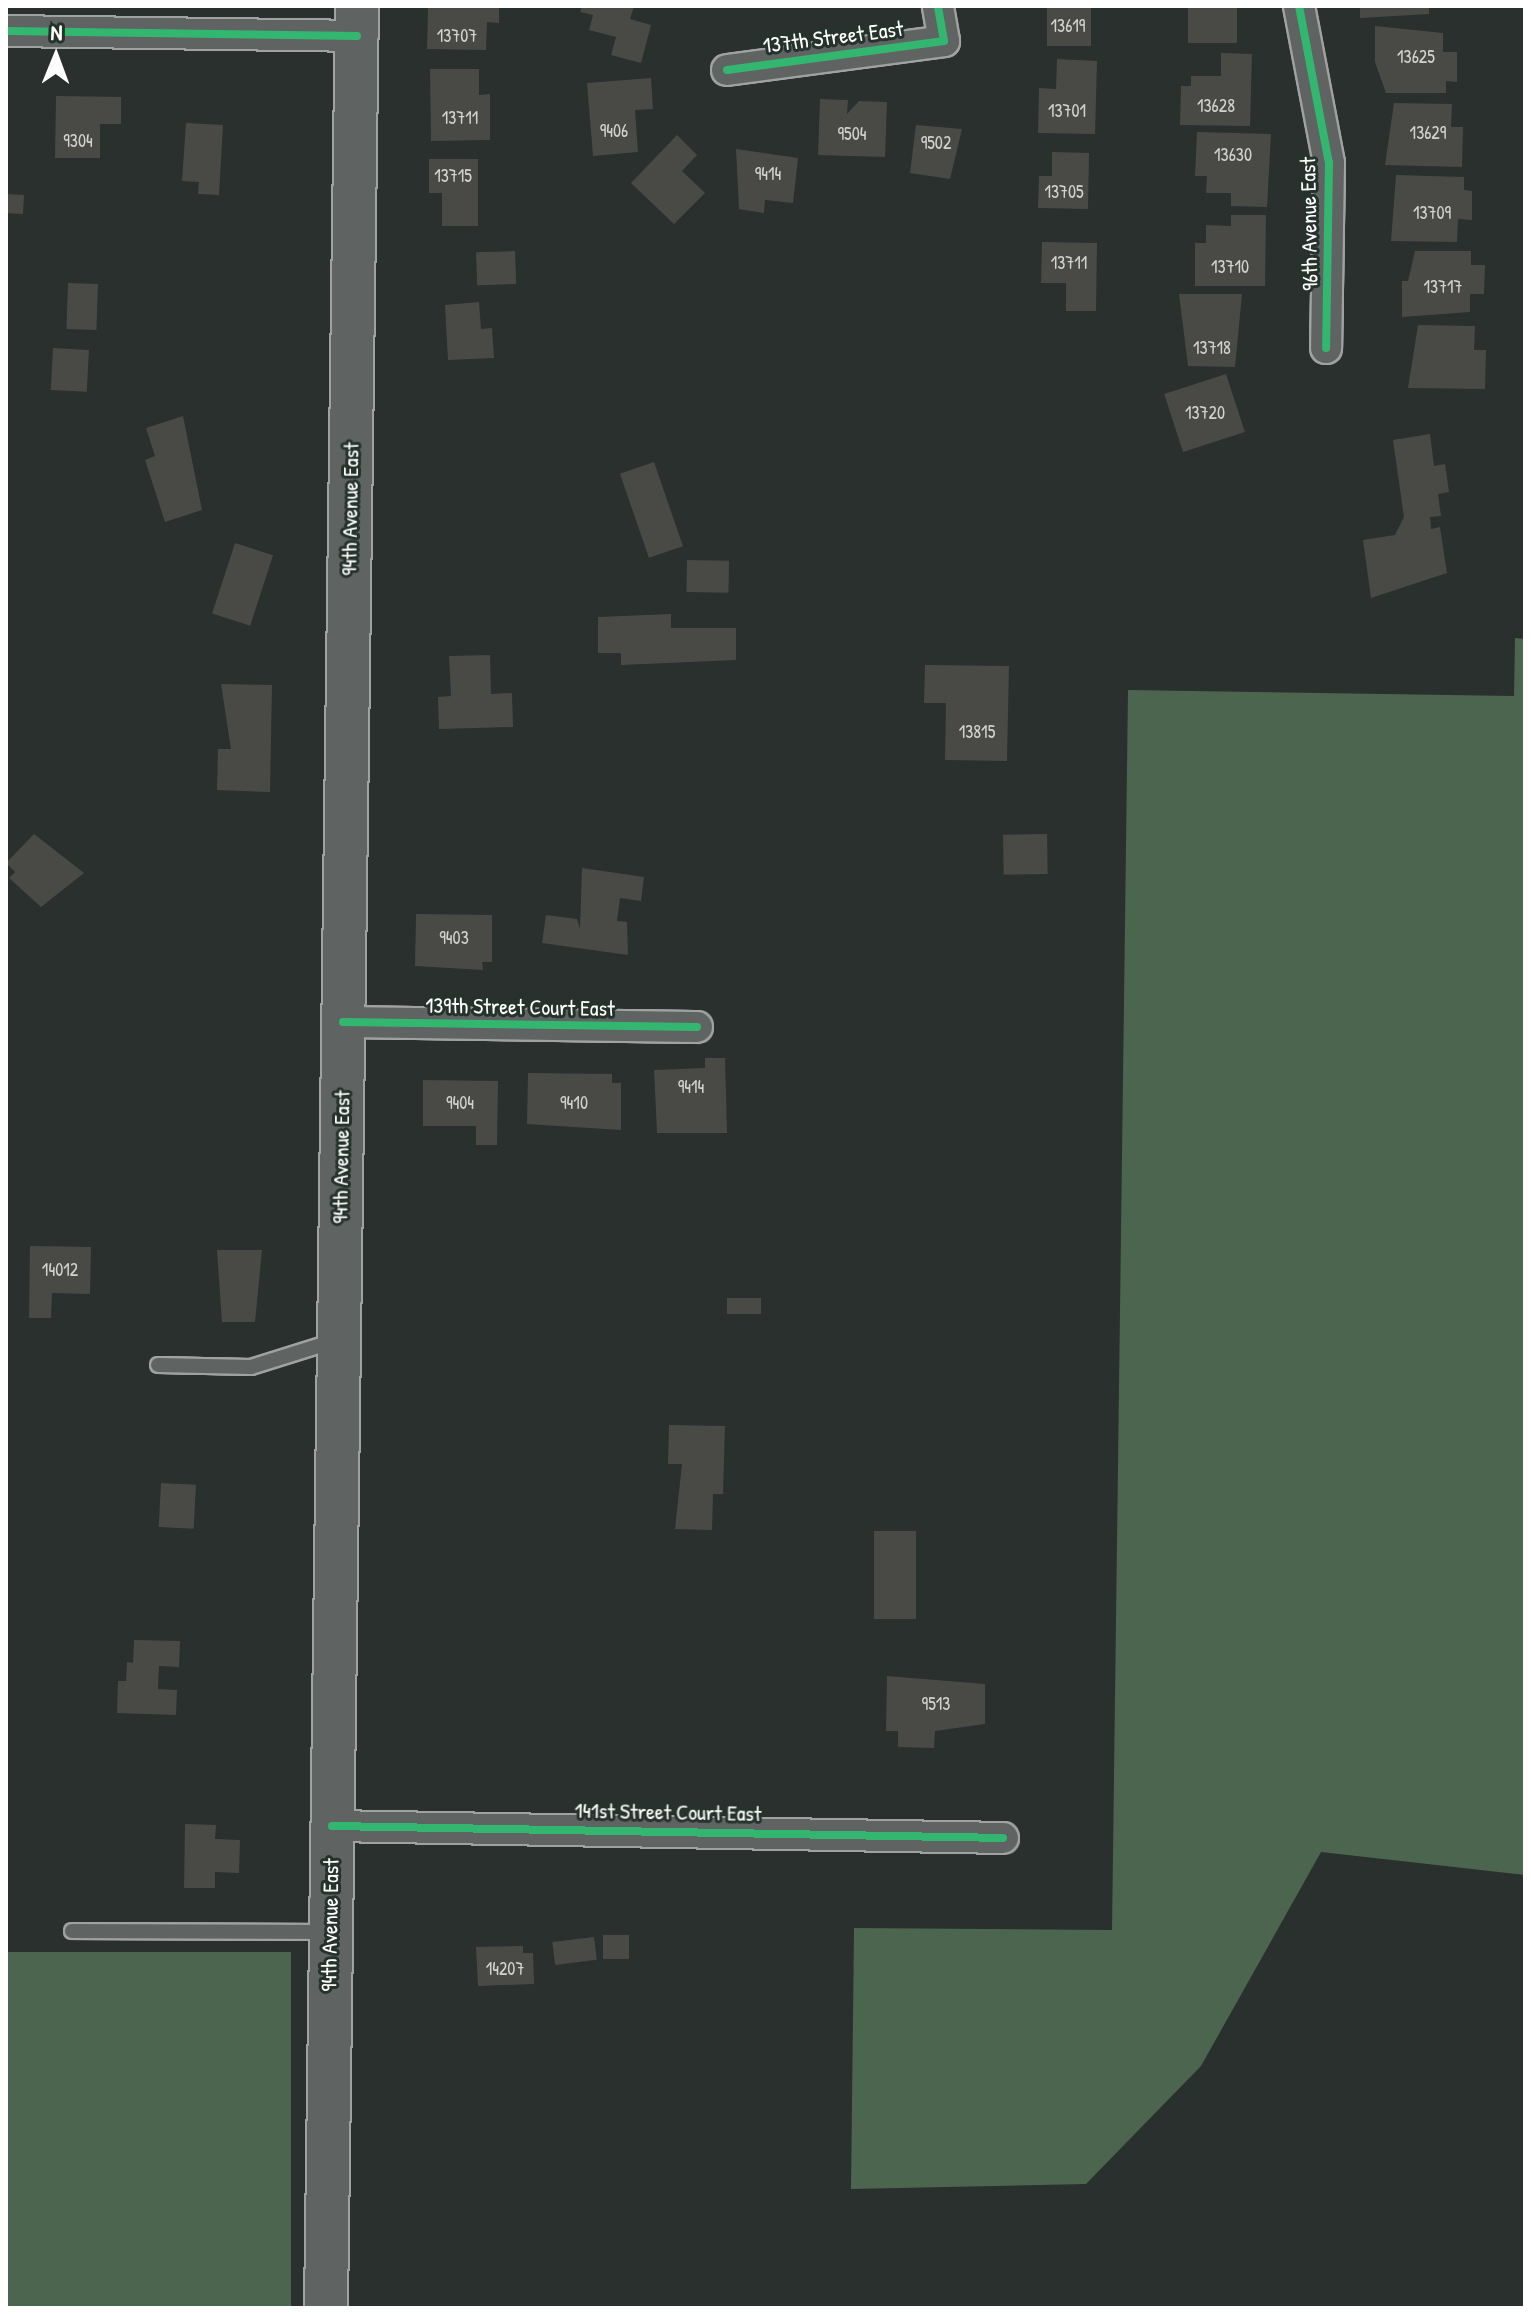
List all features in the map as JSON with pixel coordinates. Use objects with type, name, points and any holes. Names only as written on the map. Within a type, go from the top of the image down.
[{"type":"main road","name":"94th Avenue East","points":[[326,2308],[357,21]]},
{"type":"street","name":"137th Street East","points":[[727,70],[944,41],[938,6]]},
{"type":"street","name":"96th Avenue East","points":[[1299,6],[1329,163],[1326,348]]},
{"type":"street","points":[[6,31],[357,21]]},
{"type":"street","name":"139th Street Court East","points":[[343,1022],[697,1027]]},
{"type":"street","name":"141st Street Court East","points":[[332,1826],[1003,1838]]},
{"type":"lane","points":[[158,1365],[251,1367],[338,1340]]},
{"type":"lane","points":[[72,1931],[330,1932]]},
{"type":"green space","points":[[1515,638],[1525,639],[1525,1875],[1321,1852],[1201,2066],[1086,2184],[851,2189],[854,1928],[1112,1930],[1128,690],[1514,696]]},
{"type":"green space","points":[[6,1952],[291,1952],[291,2308],[6,2308]]},
{"type":"building","points":[[499,6],[499,23],[487,22],[486,50],[427,49],[428,8]]},
{"type":"building","points":[[582,6],[634,6],[630,19],[651,25],[641,63],[611,55],[616,37],[589,30],[593,15],[580,12]]},
{"type":"building","points":[[1047,6],[1091,6],[1091,46],[1047,46]]},
{"type":"building","points":[[1188,6],[1237,6],[1237,43],[1188,43]]},
{"type":"building","points":[[1360,6],[1429,6],[1429,14],[1360,18]]},
{"type":"building","points":[[1375,26],[1443,33],[1443,52],[1457,52],[1457,82],[1446,81],[1446,93],[1386,93],[1375,62]]},
{"type":"building","points":[[1221,53],[1252,54],[1250,126],[1180,125],[1181,86],[1191,86],[1191,76],[1221,76]]},
{"type":"building","points":[[1057,59],[1097,61],[1095,134],[1038,133],[1039,88],[1056,89]]},
{"type":"building","points":[[430,69],[479,69],[479,95],[490,94],[490,140],[431,141]]},
{"type":"building","points":[[651,78],[653,109],[635,110],[638,152],[593,156],[587,83]]},
{"type":"building","points":[[56,96],[121,97],[121,124],[100,124],[100,158],[55,158]]},
{"type":"building","points":[[820,99],[848,100],[847,114],[859,101],[887,102],[885,157],[818,155]]},
{"type":"building","points":[[1394,103],[1452,104],[1451,127],[1463,127],[1462,167],[1385,165]]},
{"type":"building","points":[[186,123],[223,125],[219,195],[198,194],[199,182],[182,181]]},
{"type":"building","points":[[916,125],[962,129],[950,179],[910,173]]},
{"type":"building","points":[[1197,132],[1271,134],[1267,207],[1231,206],[1231,193],[1206,193],[1207,176],[1195,176]]},
{"type":"building","points":[[677,135],[697,155],[682,171],[705,193],[674,224],[631,183]]},
{"type":"building","points":[[736,149],[798,158],[793,203],[765,200],[764,213],[739,209]]},
{"type":"building","points":[[1052,152],[1089,153],[1088,209],[1038,208],[1039,176],[1052,176]]},
{"type":"building","points":[[429,159],[478,159],[478,226],[442,226],[442,193],[429,193]]},
{"type":"building","points":[[1396,175],[1464,177],[1464,190],[1472,191],[1472,220],[1458,219],[1457,242],[1391,241]]},
{"type":"building","points":[[6,194],[24,195],[23,214],[6,213]]},
{"type":"building","points":[[1231,215],[1266,215],[1265,286],[1195,286],[1195,243],[1206,243],[1206,225],[1231,226]]},
{"type":"building","points":[[1042,242],[1097,243],[1096,311],[1066,311],[1066,283],[1041,283]]},
{"type":"building","points":[[515,251],[516,284],[477,285],[476,252]]},
{"type":"building","points":[[1415,251],[1471,251],[1471,265],[1485,265],[1484,294],[1470,294],[1470,312],[1402,317],[1402,281],[1408,281]]},
{"type":"building","points":[[68,283],[98,284],[96,330],[66,329]]},
{"type":"building","points":[[1179,294],[1242,294],[1235,367],[1188,366]]},
{"type":"building","points":[[479,302],[481,329],[492,328],[494,358],[448,360],[445,305]]},
{"type":"building","points":[[1418,325],[1475,326],[1474,350],[1486,350],[1485,389],[1408,388]]},
{"type":"building","points":[[53,348],[89,350],[87,392],[51,390]]},
{"type":"building","points":[[1226,374],[1245,432],[1183,452],[1164,394]]},
{"type":"building","points":[[183,416],[202,510],[165,522],[145,460],[155,456],[146,428]]},
{"type":"building","points":[[1430,434],[1434,466],[1445,464],[1449,492],[1438,494],[1441,516],[1430,517],[1431,529],[1440,527],[1447,573],[1371,598],[1363,540],[1395,535],[1404,517],[1393,440]]},
{"type":"building","points":[[654,462],[683,546],[649,558],[620,474]]},
{"type":"building","points":[[235,543],[273,555],[250,626],[212,613]]},
{"type":"building","points":[[687,560],[729,561],[728,593],[686,592]]},
{"type":"building","points":[[671,614],[671,628],[736,628],[736,660],[621,665],[621,653],[598,653],[598,617]]},
{"type":"building","points":[[490,655],[491,694],[512,693],[513,727],[439,729],[438,697],[451,696],[449,656]]},
{"type":"building","points":[[925,665],[1009,666],[1007,761],[945,760],[946,703],[924,703]]},
{"type":"building","points":[[221,684],[272,685],[270,792],[217,790],[218,749],[231,749]]},
{"type":"building","points":[[34,834],[84,873],[41,907],[9,878],[15,872],[6,863]]},
{"type":"building","points":[[1047,834],[1048,874],[1004,875],[1003,835]]},
{"type":"building","points":[[582,868],[644,877],[641,901],[620,898],[617,921],[627,922],[628,955],[542,943],[546,915],[577,919],[580,929]]},
{"type":"building","points":[[416,914],[492,915],[492,962],[482,962],[483,970],[415,966]]},
{"type":"building","points":[[705,1058],[725,1058],[727,1133],[657,1133],[654,1070],[705,1068]]},
{"type":"building","points":[[528,1073],[612,1074],[612,1083],[621,1083],[621,1130],[527,1124]]},
{"type":"building","points":[[423,1080],[498,1081],[497,1145],[476,1145],[476,1126],[423,1126]]},
{"type":"building","points":[[30,1246],[91,1247],[90,1294],[52,1293],[51,1318],[29,1318]]},
{"type":"building","points":[[217,1250],[262,1250],[255,1322],[222,1322]]},
{"type":"building","points":[[727,1298],[761,1298],[761,1314],[727,1314]]},
{"type":"building","points":[[669,1425],[725,1426],[723,1494],[713,1494],[712,1530],[675,1529],[682,1464],[668,1464]]},
{"type":"building","points":[[161,1483],[196,1485],[194,1529],[159,1527]]},
{"type":"building","points":[[874,1531],[916,1531],[916,1619],[874,1619]]},
{"type":"building","points":[[134,1640],[180,1641],[179,1667],[159,1666],[158,1689],[177,1690],[176,1715],[117,1713],[118,1681],[126,1681],[127,1662],[133,1663]]},
{"type":"building","points":[[887,1676],[985,1684],[985,1724],[935,1731],[934,1748],[898,1747],[898,1731],[886,1731]]},
{"type":"building","points":[[185,1824],[216,1825],[215,1839],[240,1840],[239,1873],[215,1872],[215,1888],[184,1888]]},
{"type":"building","points":[[603,1935],[629,1935],[629,1959],[603,1959]]},
{"type":"building","points":[[594,1937],[597,1960],[555,1965],[552,1942]]},
{"type":"building","points":[[523,1946],[523,1953],[533,1953],[534,1984],[478,1986],[476,1947]]},
{"type":"cycle path","points":[[727,70],[944,41],[938,6]]},
{"type":"cycle path","points":[[1299,6],[1329,163],[1326,348]]},
{"type":"cycle path","points":[[6,31],[357,36]]},
{"type":"cycle path","points":[[343,1022],[697,1027]]},
{"type":"cycle path","points":[[332,1826],[1003,1838]]}]
